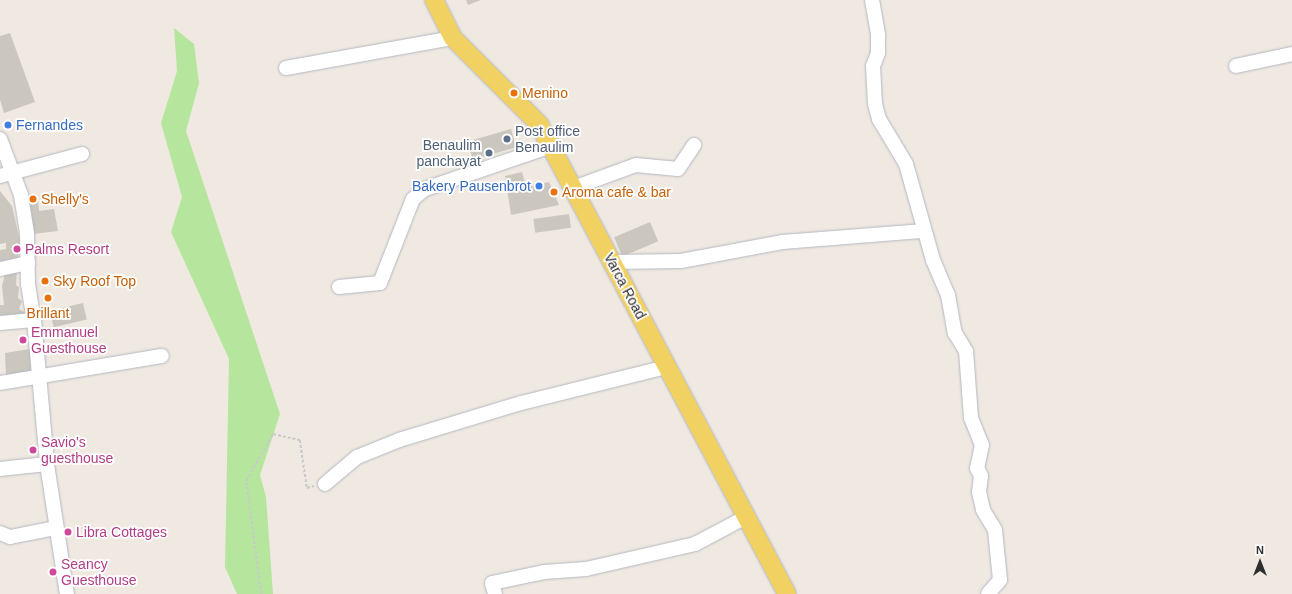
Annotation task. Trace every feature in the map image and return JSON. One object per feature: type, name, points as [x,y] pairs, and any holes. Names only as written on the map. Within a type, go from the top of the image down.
[{"type":"main road","name":"Varca Road","points":[[434,0],[453,38],[539,124],[787,594]]},
{"type":"street","points":[[872,0],[878,34],[878,53],[873,66],[874,104],[879,119],[906,164],[924,231],[948,295],[955,333],[966,351],[971,418],[982,445],[977,468],[981,476],[978,492],[983,510],[995,530],[1000,587],[988,594]]},
{"type":"street","points":[[286,68],[453,38]]},
{"type":"street","points":[[1236,66],[1292,54]]},
{"type":"street","points":[[0,139],[6,174],[21,195],[27,234],[28,263],[47,464],[67,594]]},
{"type":"street","points":[[573,188],[636,165],[678,169],[694,145]]},
{"type":"street","points":[[339,287],[380,283],[413,199],[424,189],[551,146]]},
{"type":"street","points":[[6,174],[82,154]]},
{"type":"street","points":[[612,262],[681,261],[783,242],[924,231]]},
{"type":"street","points":[[0,268],[28,263]]},
{"type":"street","points":[[0,323],[34,320]]},
{"type":"street","points":[[0,383],[39,375],[162,356]]},
{"type":"street","points":[[325,484],[357,457],[399,440],[521,403],[667,367]]},
{"type":"street","points":[[0,469],[47,464]]},
{"type":"street","points":[[495,594],[492,583],[544,572],[586,569],[695,544],[746,517]]},
{"type":"street","points":[[0,533],[10,537],[56,528]]},
{"type":"path","points":[[261,594],[246,481],[273,434],[300,440],[308,488],[325,484]]},
{"type":"green space","points":[[174,28],[194,44],[199,83],[186,131],[280,414],[260,475],[266,497],[273,594],[237,594],[225,567],[229,359],[171,232],[182,197],[161,123],[177,71]]},
{"type":"building","points":[[466,0],[481,0],[468,5]]},
{"type":"building","points":[[10,33],[35,102],[4,113],[0,100],[0,36]]},
{"type":"building","points":[[511,129],[516,147],[473,160],[468,141]]},
{"type":"building","points":[[522,172],[526,187],[549,182],[559,205],[511,215],[505,176]]},
{"type":"building","points":[[0,191],[12,206],[20,241],[18,260],[0,265],[0,250],[6,249],[6,243],[0,244]]},
{"type":"building","points":[[38,198],[39,211],[54,209],[58,231],[33,234],[28,199]]},
{"type":"building","points":[[569,214],[571,228],[535,233],[533,219]]},
{"type":"building","points":[[650,222],[658,241],[622,257],[614,237]]},
{"type":"building","points":[[6,270],[17,271],[16,285],[19,287],[18,298],[22,301],[19,309],[24,312],[22,319],[0,320],[0,305],[4,305],[2,286]]},
{"type":"building","points":[[83,303],[87,320],[54,327],[50,311]]},
{"type":"building","points":[[30,349],[32,372],[6,377],[5,353]]},
{"type":"place","name":"Menino","points":[[514,93]]},
{"type":"place","name":"Fernandes","points":[[8,125]]},
{"type":"place","name":"Post office Benaulim","points":[[507,139]]},
{"type":"place","name":"Benaulim panchayat","points":[[489,153]]},
{"type":"place","name":"Bakery Pausenbrot","points":[[539,186]]},
{"type":"place","name":"Aroma cafe & bar","points":[[554,192]]},
{"type":"place","name":"Shelly's","points":[[33,199]]},
{"type":"place","name":"Palms Resort","points":[[17,249]]},
{"type":"place","name":"Sky Roof Top","points":[[45,281]]},
{"type":"place","name":"Brillant","points":[[48,298]]},
{"type":"place","name":"Emmanuel Guesthouse","points":[[23,340]]},
{"type":"place","name":"Savio's guesthouse","points":[[33,450]]},
{"type":"place","name":"Libra Cottages","points":[[68,532]]},
{"type":"place","name":"Seancy Guesthouse","points":[[53,572]]}]
